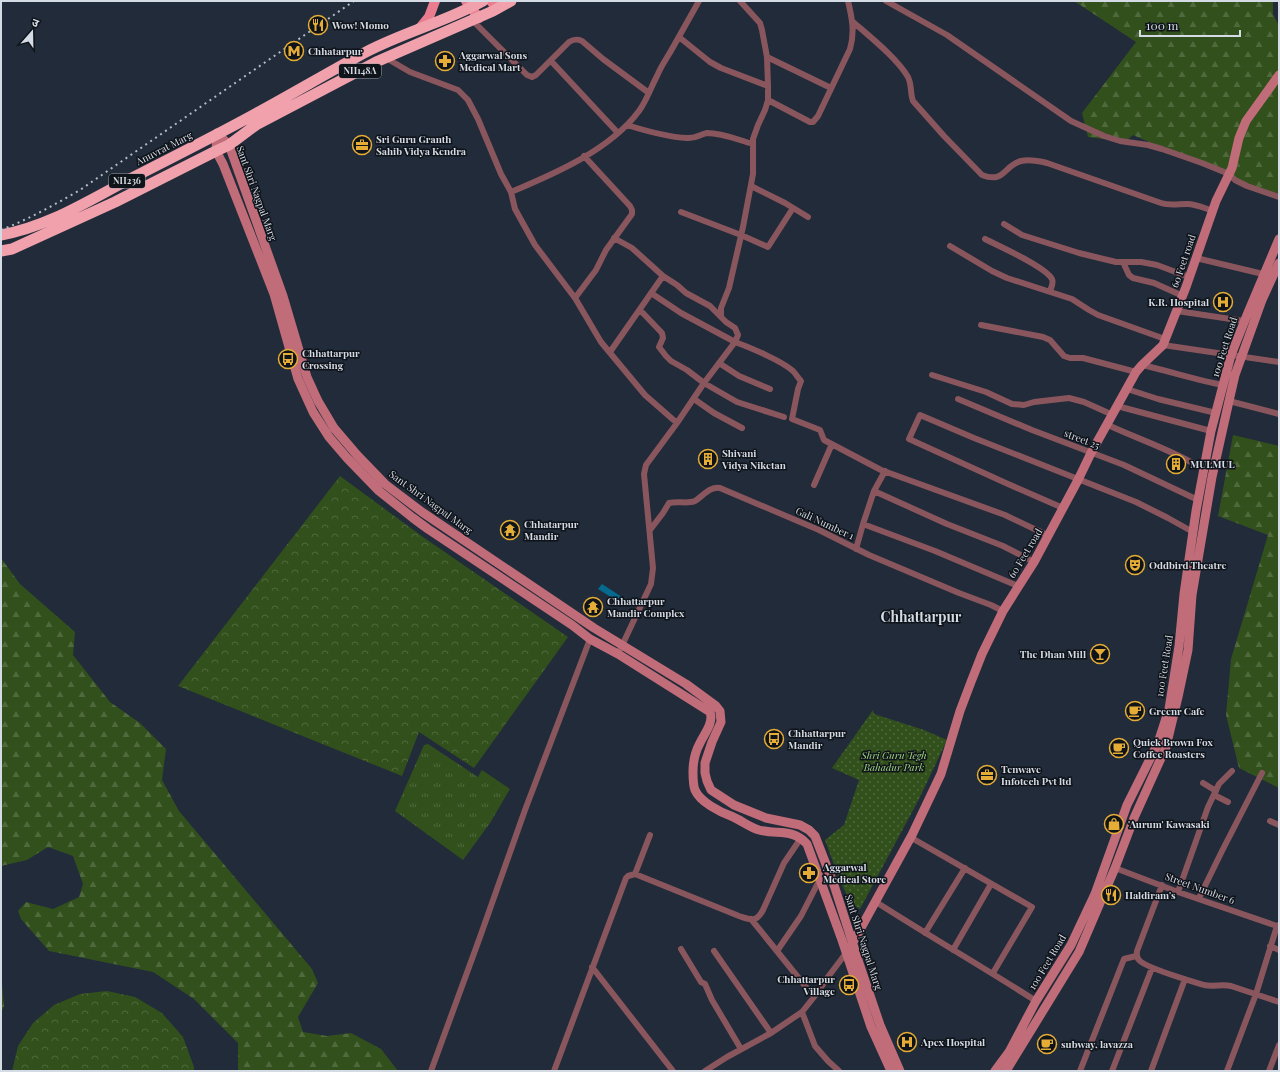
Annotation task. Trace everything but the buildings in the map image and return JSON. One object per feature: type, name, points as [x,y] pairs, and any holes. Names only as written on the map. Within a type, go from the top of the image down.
[{"type":"highway","name":"NH148A","points":[[217,133],[253,115],[368,51],[432,24],[469,4],[482,1]]},
{"type":"highway","name":"NH148A","points":[[1,251],[12,248],[115,202],[216,151],[229,146],[256,125],[386,58],[475,19],[494,5],[511,1]]},
{"type":"highway","name":"Anuvrat Marg","points":[[1,235],[14,233],[35,226],[61,214],[211,138],[217,133]]},
{"type":"main road","points":[[420,28],[429,18],[435,1]]},
{"type":"main road","points":[[469,4],[475,19]]},
{"type":"street","points":[[510,192],[554,172],[584,156],[601,146],[627,124],[639,111],[699,1]]},
{"type":"street","points":[[721,316],[720,313],[729,288],[751,186],[753,174],[753,144],[758,125],[768,100],[767,57],[764,35],[760,23],[740,1]]},
{"type":"street","points":[[768,100],[802,119],[813,122],[818,116],[850,49],[853,34],[848,1]]},
{"type":"street","points":[[886,1],[947,35],[1071,121],[1104,136],[1120,141],[1148,145],[1202,163],[1247,186],[1279,197]]},
{"type":"street","points":[[475,19],[527,75],[532,77],[536,75],[569,42],[573,39],[578,39],[649,93]]},
{"type":"street","points":[[852,21],[895,61],[907,77],[911,87],[913,101],[982,175],[995,178],[1021,161],[1035,160],[1167,205],[1196,205],[1213,211]]},
{"type":"street","points":[[679,37],[710,62],[736,75],[768,86]]},
{"type":"street","points":[[767,57],[831,88]]},
{"type":"street","points":[[386,58],[410,72],[458,90],[468,100],[510,192],[516,209],[535,245],[575,298],[597,336],[644,394],[677,423]]},
{"type":"street","points":[[551,61],[618,133]]},
{"type":"street","name":"60 Feet road","points":[[846,953],[876,902],[942,774],[960,711],[982,654],[1003,611],[1034,562],[1091,453],[1139,368],[1164,342],[1183,296],[1213,211],[1234,160],[1239,138],[1246,121],[1279,75]]},
{"type":"street","points":[[627,124],[682,138],[693,138],[706,133],[723,135],[753,144]]},
{"type":"street","name":"Sant Shri Nagpal Marg","points":[[217,133],[229,146],[283,296],[307,377],[318,401],[334,428],[385,484],[422,512],[600,631],[686,684],[716,706],[720,712],[721,722],[705,763],[705,773],[711,790],[734,804],[766,818],[800,825],[809,830],[815,836],[834,884],[880,1025],[900,1071]]},
{"type":"street","name":"Sant Shri Nagpal Marg","points":[[217,133],[216,151],[223,164],[274,294],[298,379],[313,412],[329,437],[379,491],[428,529],[572,625],[590,639],[618,654],[710,712],[712,717],[711,722],[698,745],[692,761],[695,791],[702,799],[720,812],[758,829],[770,832],[794,834],[802,838],[807,844],[871,1027],[891,1071]]},
{"type":"street","points":[[575,298],[596,270],[606,250],[630,219],[632,214],[632,210],[584,156]]},
{"type":"street","points":[[751,186],[808,217]]},
{"type":"street","points":[[680,212],[768,247],[793,208]]},
{"type":"street","points":[[1004,224],[1022,235],[1051,245],[1106,260],[1141,262],[1157,265],[1189,277]]},
{"type":"street","points":[[614,238],[637,252],[663,276],[686,294],[710,306],[736,330],[738,335],[735,342],[648,461],[645,469],[653,568],[650,584],[618,654]]},
{"type":"street","points":[[985,239],[1029,261],[1046,272],[1053,282],[1050,291]]},
{"type":"street","name":"100 Feet Road","points":[[1006,1071],[1079,952],[1115,868],[1134,818],[1166,747],[1188,650],[1185,629],[1184,594],[1203,469],[1211,431],[1231,355],[1263,274],[1279,239]]},
{"type":"street","points":[[950,246],[1002,276],[1072,299],[1089,310],[1108,319],[1164,342],[1242,357],[1279,362]]},
{"type":"street","points":[[1196,258],[1263,274]]},
{"type":"street","points":[[1122,262],[1133,278],[1154,283],[1183,296]]},
{"type":"street","name":"100 Feet Road","points":[[995,1071],[1009,1052],[1036,1000],[1071,945],[1091,901],[1127,806],[1158,743],[1169,709],[1179,646],[1185,629],[1192,596],[1212,477],[1235,375],[1262,300],[1279,263]]},
{"type":"street","points":[[610,352],[663,276]]},
{"type":"street","points":[[651,293],[681,313],[792,370],[801,381],[792,419],[820,430],[824,440],[881,470],[1005,516],[1048,536]]},
{"type":"street","points":[[640,310],[662,333],[663,338],[659,347],[671,361],[688,370],[704,383],[737,402],[784,417]]},
{"type":"street","points":[[1177,311],[1244,321]]},
{"type":"street","points":[[981,325],[1044,337],[1053,342],[1064,356],[1070,358],[1084,358],[1181,374],[1223,386]]},
{"type":"street","points":[[719,363],[739,376],[770,389]]},
{"type":"street","points":[[932,376],[991,394],[1012,404],[1024,405],[1034,402],[1069,398],[1084,402],[1113,415]]},
{"type":"street","points":[[1127,389],[1158,399],[1216,413]]},
{"type":"street","points":[[694,399],[714,413],[742,428]]},
{"type":"street","name":"street 25","points":[[958,399],[1032,430],[1124,465],[1198,500]]},
{"type":"street","points":[[1229,401],[1279,414]]},
{"type":"street","points":[[1117,406],[1211,431]]},
{"type":"street","points":[[1063,508],[909,439],[920,415],[1078,480],[1136,502],[1193,532]]},
{"type":"street","points":[[1108,425],[1170,451],[1203,469]]},
{"type":"street","points":[[814,485],[832,444]]},
{"type":"street","points":[[856,549],[874,491],[885,471]]},
{"type":"street","name":"Gali Number 1","points":[[650,530],[669,503],[677,501],[687,503],[694,501],[705,492],[716,487],[743,497],[818,530],[856,549],[1003,611]]},
{"type":"street","points":[[874,491],[947,524],[1003,546],[1034,562]]},
{"type":"street","points":[[863,524],[935,551],[1018,586]]},
{"type":"street","points":[[457,548],[464,540]]},
{"type":"street","points":[[431,1071],[525,810],[590,639]]},
{"type":"street","points":[[1178,892],[1219,784],[1232,771]]},
{"type":"street","points":[[1199,898],[1262,773]]},
{"type":"street","points":[[1203,783],[1228,802]]},
{"type":"street","points":[[1270,821],[1279,825]]},
{"type":"street","points":[[635,874],[650,835]]},
{"type":"street","points":[[910,837],[1032,907],[993,973]]},
{"type":"street","points":[[554,1071],[592,967],[628,876],[635,874],[738,916],[751,919],[757,918],[760,916],[784,863],[802,838]]},
{"type":"street","points":[[924,933],[964,868]]},
{"type":"street","name":"Street Number 6","points":[[1115,868],[1178,892],[1278,926]]},
{"type":"street","points":[[777,951],[801,916],[820,879]]},
{"type":"street","points":[[953,950],[991,884]]},
{"type":"street","points":[[1136,956],[1162,885]]},
{"type":"street","points":[[876,902],[924,933],[1036,1000]]},
{"type":"street","points":[[751,919],[814,998]]},
{"type":"street","points":[[1227,1071],[1256,994],[1270,946],[1278,926]]},
{"type":"street","points":[[1270,946],[1279,950]]},
{"type":"street","points":[[681,949],[701,982],[705,984],[712,1000],[741,1049]]},
{"type":"street","points":[[714,951],[771,1033]]},
{"type":"street","points":[[705,1071],[771,1033],[802,1012],[814,998],[846,953]]},
{"type":"street","points":[[1136,956],[1140,961],[1152,968],[1185,979],[1212,987],[1225,985],[1231,986],[1279,1002]]},
{"type":"street","points":[[1080,1071],[1124,958],[1136,956]]},
{"type":"street","points":[[592,967],[674,1071]]},
{"type":"street","points":[[1112,1071],[1152,968]]},
{"type":"street","points":[[1151,1071],[1185,979]]},
{"type":"street","points":[[802,1012],[815,1046],[839,1071]]},
{"type":"street","points":[[1269,1071],[1279,1045]]},
{"type":"green space","points":[[1074,1],[1273,1],[1273,14],[1279,26],[1279,199],[1133,135],[1125,142],[1088,137],[1082,113],[1136,42]]},
{"type":"green space","points":[[1233,435],[1279,446],[1279,788],[1239,768],[1226,715],[1231,659],[1268,535],[1218,516]]},
{"type":"green space","points":[[340,476],[423,537],[568,637],[474,768],[419,732],[402,776],[178,686]]},
{"type":"green space","points":[[1,558],[20,584],[75,632],[73,655],[110,702],[140,723],[166,749],[162,780],[179,811],[312,969],[318,983],[298,1017],[303,1032],[327,1036],[351,1033],[381,1049],[398,1071],[238,1071],[238,1043],[194,999],[153,972],[49,951],[21,919],[18,911],[26,902],[53,909],[79,897],[83,884],[73,856],[48,847],[27,860],[1,866]]},
{"type":"green space","name":"Shri Guru Tegh Bahadur Park","points":[[873,710],[874,714],[924,730],[947,740],[919,799],[860,909],[851,903],[840,881],[825,840],[844,825],[859,780],[832,768]]},
{"type":"green space","points":[[428,744],[478,777],[482,770],[510,789],[490,823],[463,860],[395,811],[424,745]]},
{"type":"green space","points":[[1,973],[4,1006],[1,1013]]},
{"type":"green space","points":[[107,991],[135,997],[162,1013],[183,1037],[194,1067],[194,1071],[12,1071],[18,1046],[33,1023],[54,1005],[80,994]]},
{"type":"water","points":[[602,584],[625,599],[622,604],[598,589]]},
{"type":"railway","points":[[1,230],[80,190],[354,1]]},
{"type":"place","name":"Wow! Momo","points":[[318,25]]},
{"type":"place","name":"Chhatarpur","points":[[294,51]]},
{"type":"place","name":"Aggarwal Sons Medical Mart","points":[[445,61]]},
{"type":"place","name":"Sri Guru Granth Sahib Vidya Kendra","points":[[362,145]]},
{"type":"place","name":"K.R. Hospital","points":[[1223,302]]},
{"type":"place","name":"Chhattarpur Crossing","points":[[288,359]]},
{"type":"place","name":"Shivani Vidya Niketan","points":[[708,459]]},
{"type":"place","name":"MULMUL","points":[[1176,464]]},
{"type":"place","name":"Chhatarpur Mandir","points":[[510,530]]},
{"type":"place","name":"Oddbird Theatre","points":[[1135,565]]},
{"type":"place","name":"Chhattarpur Mandir Complex","points":[[593,607]]},
{"type":"place","name":"The Dhan Mill","points":[[1100,654]]},
{"type":"place","name":"Greenr Cafe","points":[[1135,711]]},
{"type":"place","name":"Chhattarpur Mandir","points":[[774,739]]},
{"type":"place","name":"Quick Brown Fox Coffee Roasters","points":[[1119,748]]},
{"type":"place","name":"Tenwave Infotech Pvt ltd","points":[[987,775]]},
{"type":"place","name":"'Aurum' Kawasaki","points":[[1114,824]]},
{"type":"place","name":"Aggarwal Medical Store","points":[[809,873]]},
{"type":"place","name":"Haldiram's","points":[[1111,895]]},
{"type":"place","name":"Chhattarpur Village","points":[[849,985]]},
{"type":"place","name":"Apex Hospital","points":[[907,1042]]},
{"type":"place","name":"subway, lavazza","points":[[1047,1044]]},
{"type":"district","name":"Chhattarpur","points":[[921,617]]}]
